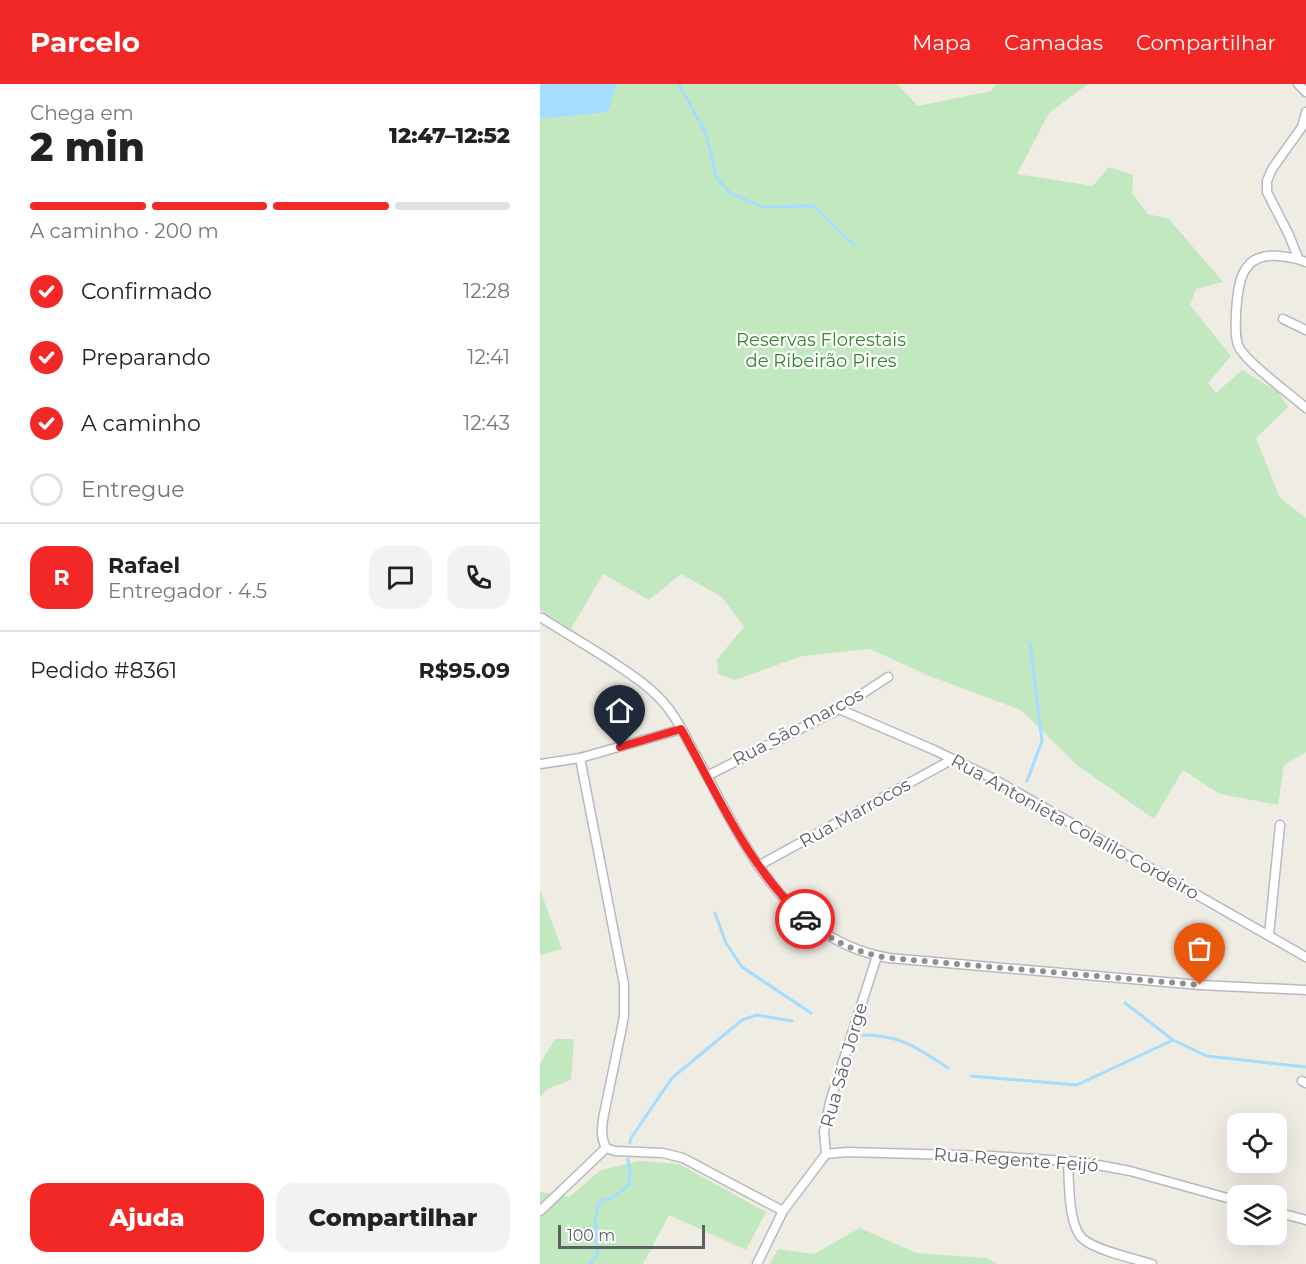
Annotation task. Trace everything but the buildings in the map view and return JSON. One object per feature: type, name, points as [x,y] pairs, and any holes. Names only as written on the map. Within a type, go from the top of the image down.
[{"type":"street","points":[[1298,84],[1306,92]]},
{"type":"street","points":[[1302,260],[1267,192],[1267,181],[1272,169],[1302,127],[1306,112]]},
{"type":"street","points":[[1302,260],[1272,255],[1256,259],[1246,266],[1237,291],[1236,323],[1237,341],[1246,357],[1306,408]]},
{"type":"street","points":[[1283,319],[1306,330]]},
{"type":"street","points":[[542,618],[647,686],[668,707],[758,866],[793,909],[818,930],[855,950],[877,956],[1200,985],[1306,990]]},
{"type":"street","name":"Rua São marcos","points":[[707,776],[839,709],[888,677]]},
{"type":"street","name":"Rua Antonieta Colalilo Cordeiro","points":[[839,709],[992,778],[1306,957]]},
{"type":"street","points":[[540,764],[580,758],[681,729]]},
{"type":"street","points":[[580,758],[624,984],[624,1016],[602,1127],[606,1148]]},
{"type":"street","name":"Rua Marrocos","points":[[758,866],[953,759]]},
{"type":"street","points":[[1269,935],[1280,825]]},
{"type":"street","name":"Rua São Jorge","points":[[757,1264],[783,1211],[826,1154],[824,1132],[830,1102],[877,956]]},
{"type":"street","points":[[540,1211],[606,1148]]},
{"type":"street","points":[[606,1148],[615,1151],[663,1153],[683,1158],[783,1211]]},
{"type":"street","name":"Rua Regente Feijó","points":[[826,1154],[847,1152],[991,1156],[1068,1161],[1107,1166],[1227,1198]]},
{"type":"street","points":[[1068,1161],[1072,1218],[1081,1238],[1095,1246],[1152,1264]]},
{"type":"street","points":[[1287,1215],[1306,1220]]},
{"type":"green space","name":"Reservas Florestais de Ribeirão Pires","points":[[617,84],[897,84],[918,106],[991,91],[997,84],[1088,84],[1049,113],[1017,174],[1093,186],[1109,167],[1133,175],[1132,193],[1148,214],[1169,219],[1223,282],[1196,289],[1190,305],[1231,356],[1208,383],[1216,393],[1242,370],[1278,392],[1288,407],[1256,438],[1280,498],[1306,518],[1306,752],[1284,765],[1278,805],[1220,794],[1183,770],[1154,819],[1077,765],[1021,710],[927,675],[870,649],[802,656],[735,680],[718,674],[717,659],[744,627],[722,597],[681,574],[649,600],[603,574],[571,629],[540,610],[540,119],[608,112]]},
{"type":"green space","points":[[540,890],[562,949],[540,955]]},
{"type":"green space","points":[[555,1039],[574,1039],[571,1080],[547,1089],[540,1097],[540,1064]]},
{"type":"green space","points":[[640,1161],[679,1164],[766,1212],[746,1250],[669,1215],[643,1264],[540,1264],[540,1192],[569,1197],[601,1170]]},
{"type":"green space","points":[[860,1228],[916,1253],[987,1258],[997,1264],[770,1264],[778,1249],[814,1254]]},
{"type":"water","points":[[540,84],[617,84],[608,112],[540,119]]},
{"type":"waterway","points":[[679,84],[706,134],[716,176],[730,193],[762,207],[813,206],[854,245]]},
{"type":"waterway","points":[[1027,781],[1042,741],[1030,643]]},
{"type":"waterway","points":[[715,913],[726,943],[742,967],[811,1013]]},
{"type":"waterway","points":[[1125,1003],[1173,1040]]},
{"type":"waterway","points":[[630,1143],[631,1138],[672,1078],[742,1020],[757,1015],[792,1021]]},
{"type":"waterway","points":[[863,1035],[898,1040],[918,1049],[948,1068]]},
{"type":"waterway","points":[[971,1076],[1077,1085],[1173,1040],[1207,1056],[1306,1067]]},
{"type":"waterway","points":[[590,1264],[598,1253],[595,1221],[598,1206],[602,1200],[611,1199],[629,1185],[628,1159]]},
{"type":"way so far","points":[[805,919],[837,942],[877,956],[1200,985]]},
{"type":"route","points":[[620,747],[681,729],[730,820],[758,866],[793,909],[805,919]]}]
